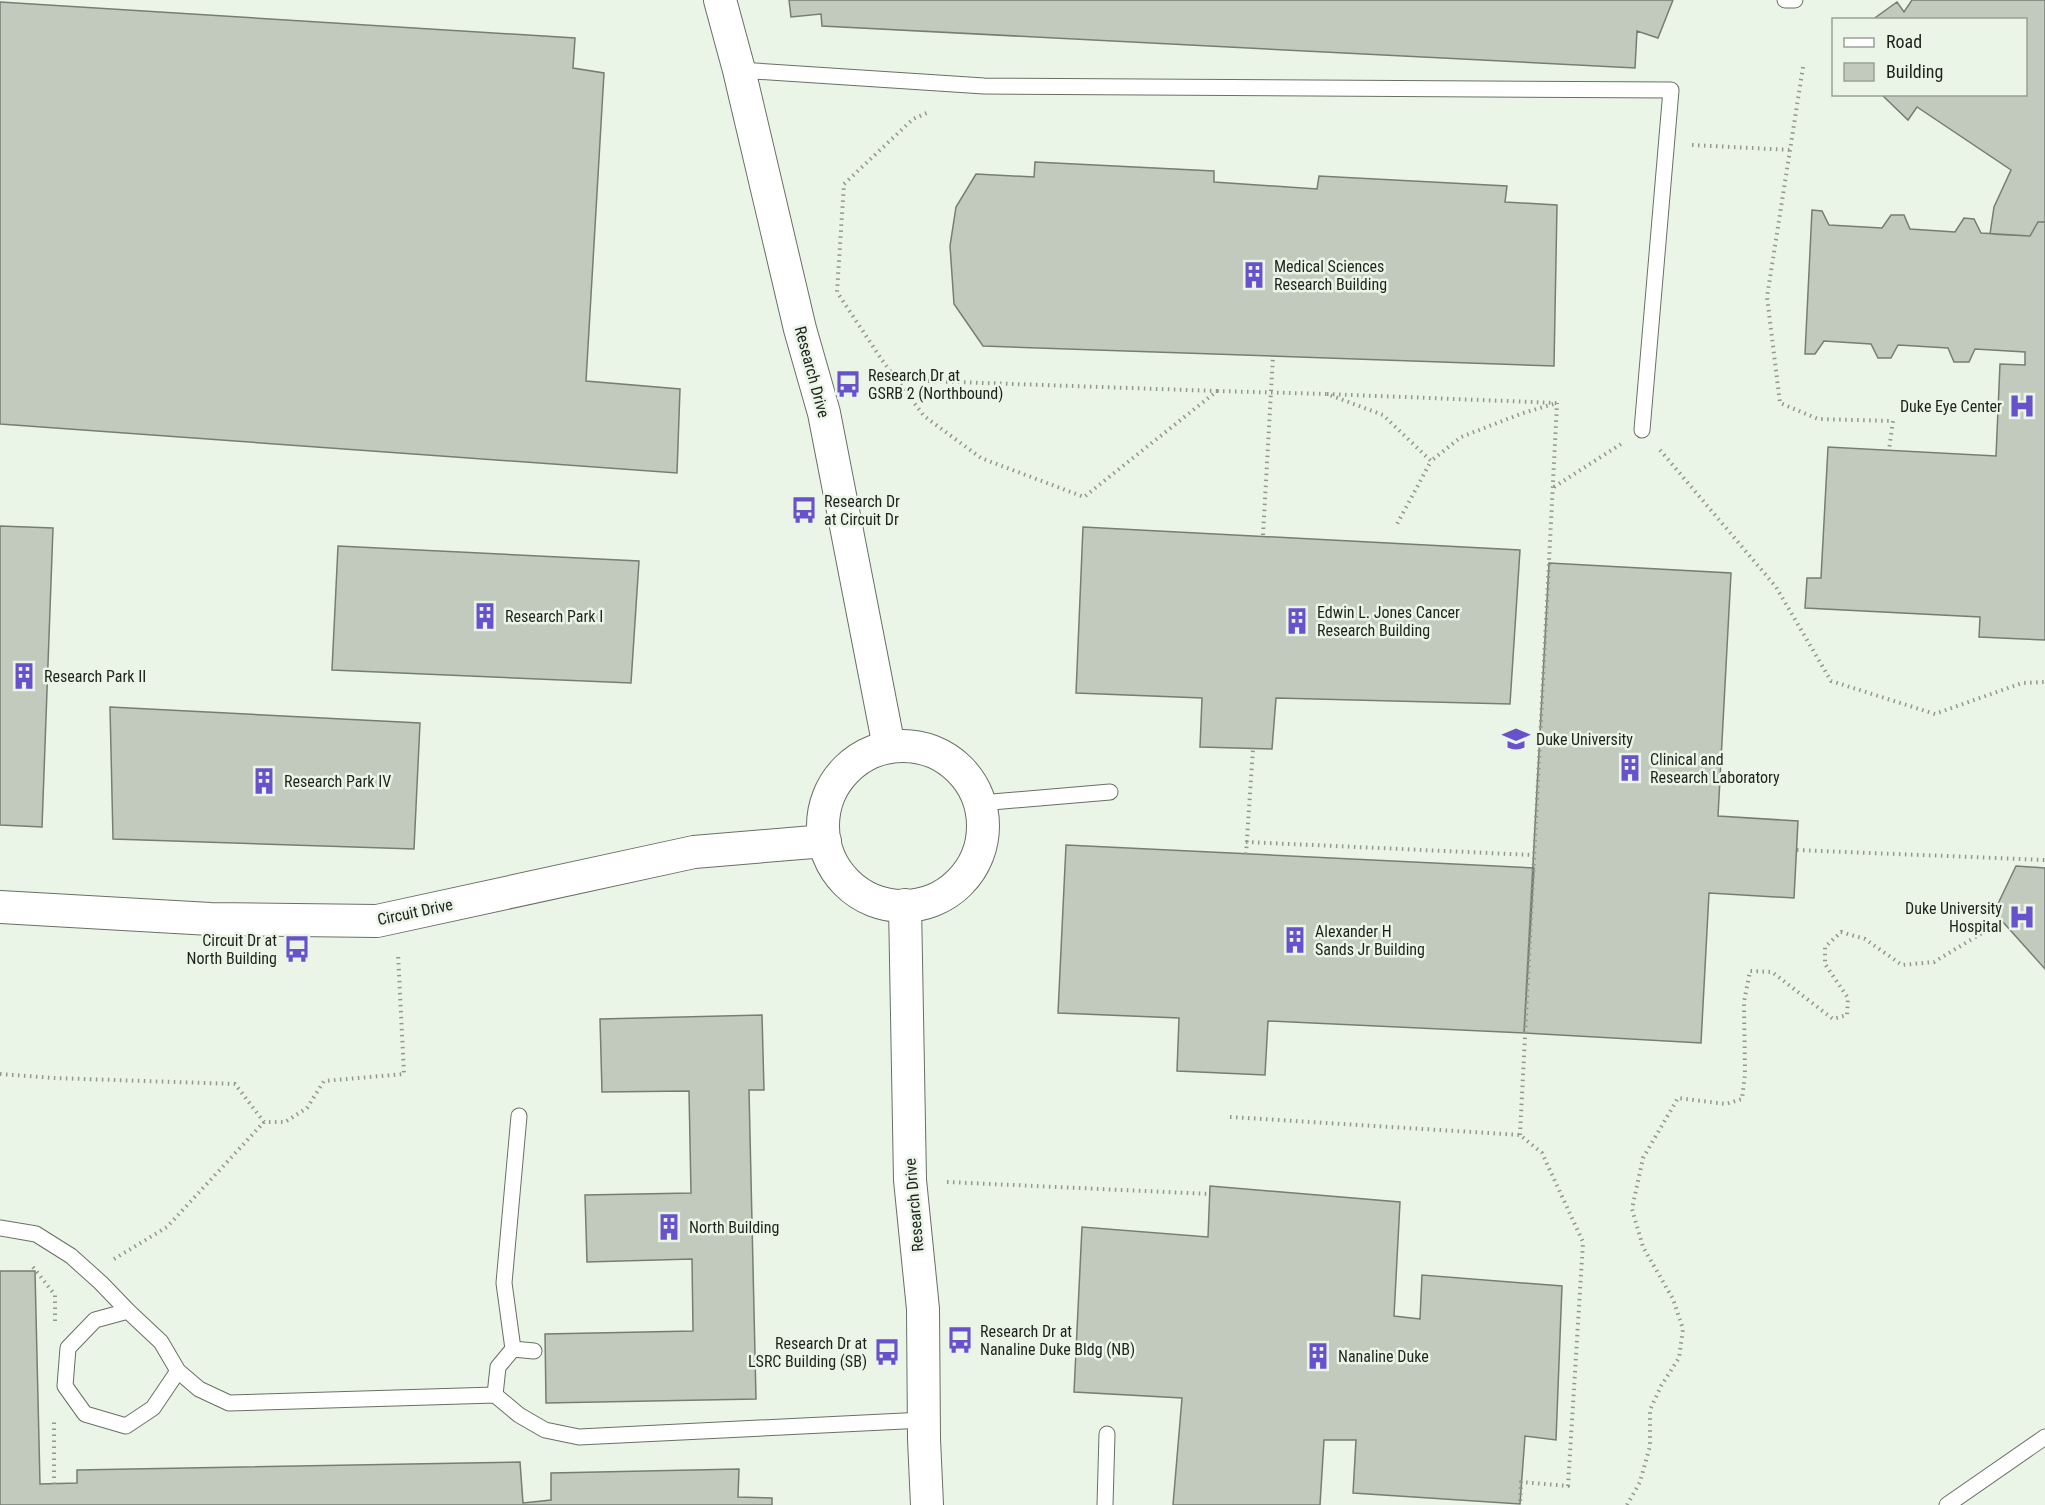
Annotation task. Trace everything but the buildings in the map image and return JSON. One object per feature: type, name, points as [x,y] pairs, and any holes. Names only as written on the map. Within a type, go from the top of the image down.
[{"type":"street","name":"Research Drive","points":[[720,0],[739,70],[797,318],[824,413],[889,747]]},
{"type":"street","points":[[913,746],[934,752],[956,766],[967,778],[980,803],[983,832],[977,858],[963,879],[947,893],[932,901],[904,905],[874,901],[855,891],[831,862],[825,841],[823,815],[831,789],[848,767],[872,752],[889,747],[913,746]]},
{"type":"street","name":"Circuit Drive","points":[[0,907],[210,919],[377,921],[694,852],[825,841]]},
{"type":"street","name":"Research Drive","points":[[904,905],[910,1180],[923,1309],[927,1505]]},
{"type":"lane","points":[[1785,0],[1795,0]]},
{"type":"lane","points":[[739,70],[984,86],[1671,90],[1642,430]]},
{"type":"lane","points":[[980,803],[1110,792]]},
{"type":"lane","points":[[495,1395],[498,1367],[513,1348],[504,1283],[519,1116]]},
{"type":"lane","points":[[0,1228],[36,1234],[71,1256],[161,1342],[178,1371],[199,1389],[229,1403],[495,1395],[519,1415],[545,1430],[579,1437],[924,1420]]},
{"type":"lane","points":[[128,1311],[95,1320],[68,1348],[65,1386],[85,1414],[126,1426],[153,1408],[178,1371]]},
{"type":"lane","points":[[513,1348],[534,1351]]},
{"type":"lane","points":[[1105,1505],[1107,1434]]},
{"type":"lane","points":[[1947,1505],[2045,1437]]},
{"type":"path","points":[[1803,68],[1767,297],[1780,403],[1818,419],[1893,421],[1889,450]]},
{"type":"path","points":[[933,110],[913,119],[844,184],[837,292],[924,416],[981,458],[1084,497],[1217,391]]},
{"type":"path","points":[[1666,144],[1791,150]]},
{"type":"path","points":[[1263,535],[1274,356]]},
{"type":"path","points":[[898,380],[1557,403]]},
{"type":"path","points":[[1327,394],[1383,416],[1431,461]]},
{"type":"path","points":[[1396,526],[1431,461],[1461,437],[1523,413],[1557,403]]},
{"type":"path","points":[[1520,1135],[1557,403]]},
{"type":"path","points":[[1553,487],[1642,430],[1776,587],[1831,681],[1935,714],[2022,683],[2045,682]]},
{"type":"path","points":[[1246,854],[1253,749]]},
{"type":"path","points":[[1246,842],[1533,855]]},
{"type":"path","points":[[1797,850],[2045,860]]},
{"type":"path","points":[[90,1274],[167,1227],[264,1122],[285,1122],[299,1113],[306,1108],[324,1081],[404,1074],[398,952],[377,921]]},
{"type":"path","points":[[1627,1505],[1640,1482],[1650,1446],[1650,1410],[1661,1386],[1679,1358],[1683,1329],[1673,1299],[1643,1247],[1632,1209],[1643,1158],[1678,1098],[1726,1104],[1742,1099],[1745,1074],[1744,1002],[1750,970],[1772,972],[1833,1019],[1847,1015],[1848,998],[1825,964],[1825,947],[1841,932],[1865,939],[1902,965],[1934,962],[2002,921]]},
{"type":"path","points":[[0,1074],[235,1084],[264,1122]]},
{"type":"path","points":[[1230,1117],[1520,1135],[1542,1153],[1583,1242],[1568,1486],[1521,1482],[1520,1505]]},
{"type":"path","points":[[910,1180],[1210,1194]]},
{"type":"place","name":"Medical Sciences Research Building","points":[[1254,275]]},
{"type":"place","name":"Research Dr at GSRB 2 (Northbound)","points":[[848,384]]},
{"type":"place","name":"Duke Eye Center","points":[[2022,406]]},
{"type":"place","name":"Research Dr at Circuit Dr","points":[[804,510]]},
{"type":"place","name":"Research Park I","points":[[485,616]]},
{"type":"place","name":"Edwin L. Jones Cancer Research Building","points":[[1297,621]]},
{"type":"place","name":"Research Park II","points":[[24,676]]},
{"type":"place","name":"Duke University","points":[[1516,739]]},
{"type":"place","name":"Clinical and Research Laboratory","points":[[1630,768]]},
{"type":"place","name":"Research Park IV","points":[[264,781]]},
{"type":"place","name":"Duke University Hospital","points":[[2022,917]]},
{"type":"place","name":"Alexander H Sands Jr Building","points":[[1295,940]]},
{"type":"place","name":"Circuit Dr at North Building","points":[[297,949]]},
{"type":"place","name":"North Building","points":[[669,1227]]},
{"type":"place","name":"Research Dr at Nanaline Duke Bldg (NB)","points":[[960,1340]]},
{"type":"place","name":"Research Dr at LSRC Building (SB)","points":[[887,1352]]},
{"type":"place","name":"Nanaline Duke","points":[[1318,1356]]}]
